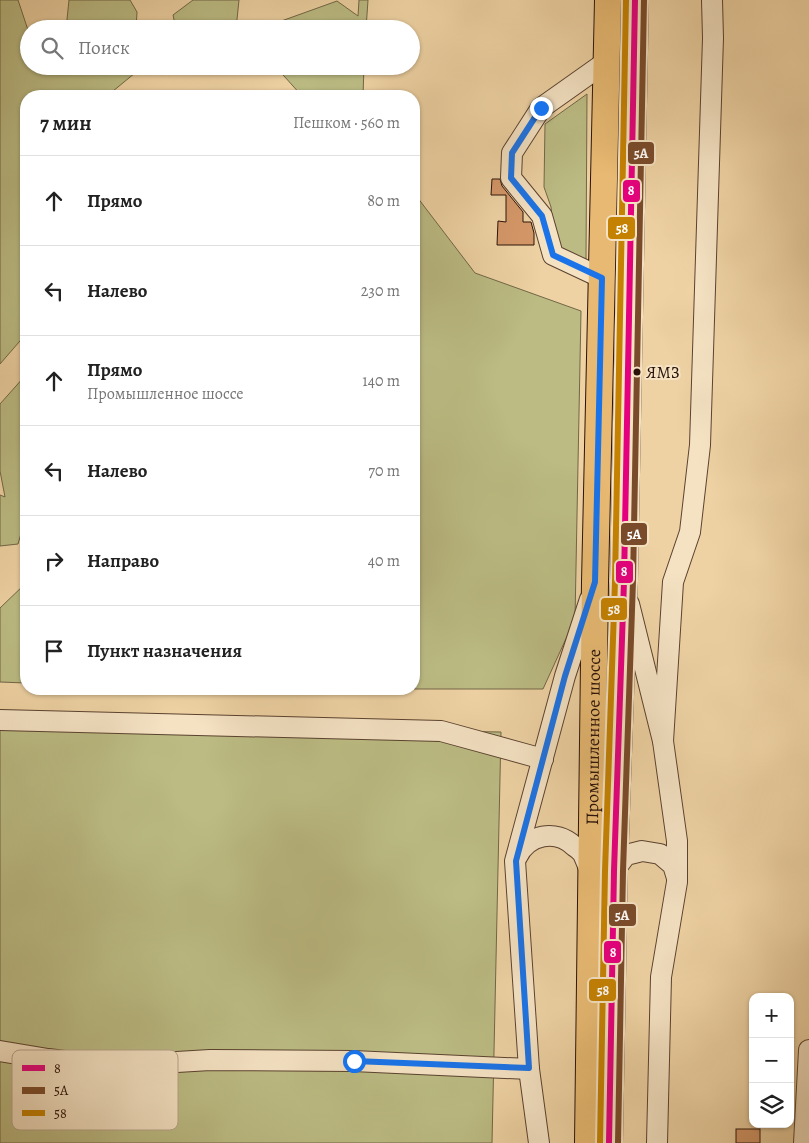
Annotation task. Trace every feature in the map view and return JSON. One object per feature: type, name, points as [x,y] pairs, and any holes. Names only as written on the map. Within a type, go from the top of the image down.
[{"type":"main road","name":"Промышленное шоссе","points":[[608,0],[595,582],[609,1143]]},
{"type":"main road","name":"Промышленное шоссе","points":[[588,1143],[602,872],[624,581],[635,0]]},
{"type":"street","points":[[663,740],[672,582],[690,532],[700,446],[713,48],[712,0]]},
{"type":"street","points":[[602,278],[553,255],[542,216],[511,178],[512,153],[541,108],[606,62]]},
{"type":"street","points":[[624,581],[663,740],[677,841],[678,882],[661,977],[660,1143]]},
{"type":"street","points":[[539,1143],[529,1068],[516,861],[565,676],[595,582]]},
{"type":"street","points":[[0,720],[441,731],[543,758]]},
{"type":"street","points":[[516,861],[522,848],[532,840],[542,836],[555,836],[568,840],[602,872],[626,855],[642,851],[660,854],[672,864],[678,882]]},
{"type":"street","points":[[804,1143],[809,1050]]},
{"type":"street","points":[[178,1062],[210,1060],[334,1061],[529,1068]]},
{"type":"green space","points":[[0,0],[18,0],[25,20],[20,20],[20,75],[133,75],[114,90],[20,90],[20,341],[0,364]]},
{"type":"green space","points":[[69,0],[130,0],[137,12],[137,20],[67,20]]},
{"type":"green space","points":[[193,0],[239,0],[237,20],[174,20],[173,15]]},
{"type":"green space","points":[[359,0],[368,0],[367,20],[284,20],[337,1],[358,16]]},
{"type":"green space","points":[[283,75],[364,75],[363,90],[297,90]]},
{"type":"green space","points":[[587,94],[586,261],[559,249],[553,227],[551,207],[544,187],[545,124]]},
{"type":"green space","points":[[420,201],[475,273],[581,311],[575,619],[543,689],[420,689]]},
{"type":"green space","points":[[20,382],[20,537],[18,544],[0,546],[0,495],[5,497],[0,471],[0,404]]},
{"type":"green space","points":[[20,589],[20,683],[0,682],[0,608]]},
{"type":"green space","points":[[0,724],[501,732],[492,1143],[0,1143]]},
{"type":"building","points":[[492,179],[500,179],[502,186],[523,212],[523,222],[531,222],[534,233],[534,245],[497,245],[498,221],[506,222],[506,195],[491,195]]},
{"type":"building","points":[[736,1129],[760,1129],[760,1143],[736,1143]]},
{"type":"transit line","name":"58","points":[[600,1143],[605,871],[615,581],[626,0]]},
{"type":"transit line","name":"8","points":[[609,1143],[614,871],[624,581],[635,0]]},
{"type":"transit line","name":"5А","points":[[618,1143],[623,871],[633,581],[644,0]]},
{"type":"place","name":"ЯМЗ","points":[[637,372]]},
{"type":"route","points":[[354,1061],[529,1068],[516,861],[565,676],[595,582],[602,278],[553,255],[542,216],[511,178],[512,153],[541,108]]}]
